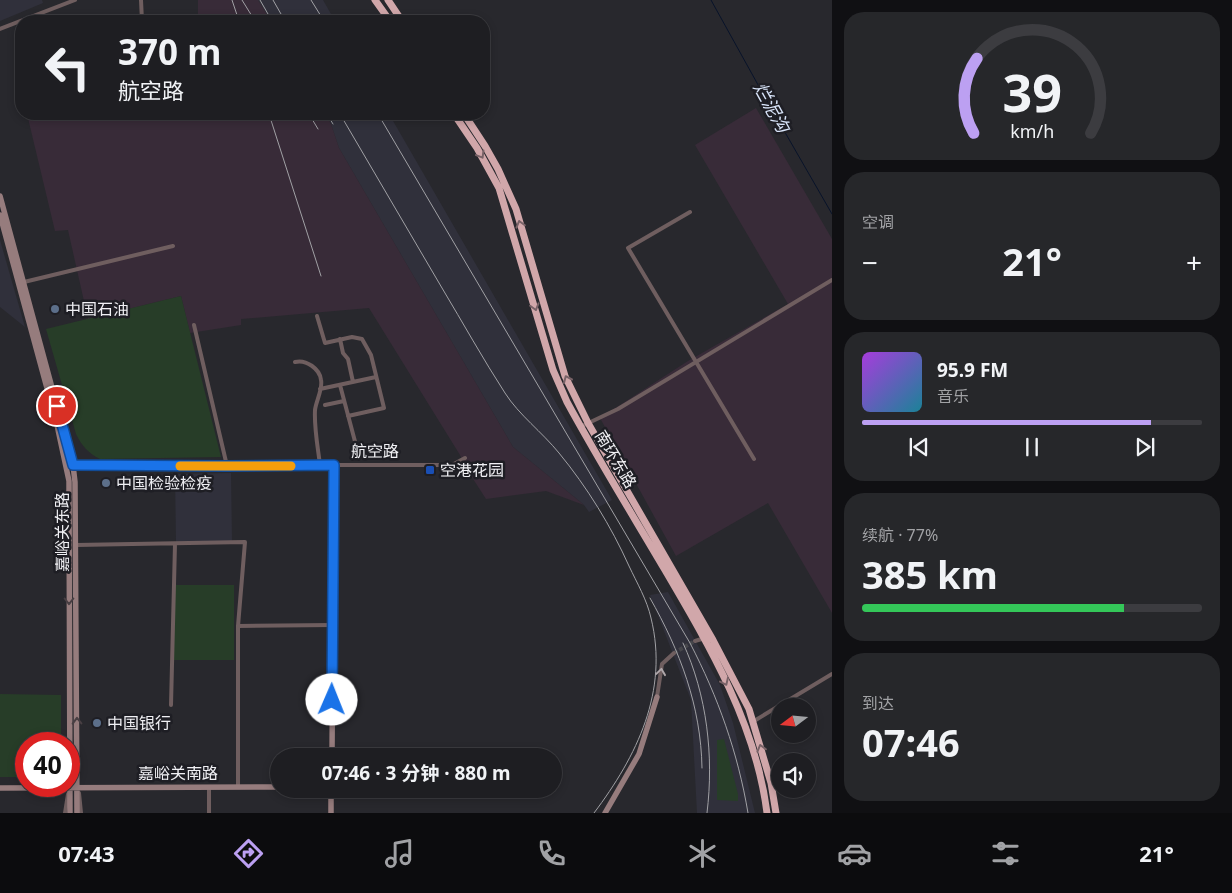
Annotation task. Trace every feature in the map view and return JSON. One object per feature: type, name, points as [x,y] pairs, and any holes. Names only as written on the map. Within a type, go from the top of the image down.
[{"type":"highway","points":[[375,0],[386,15]]},
{"type":"highway","points":[[388,0],[398,14]]},
{"type":"highway","name":"南环东路","points":[[458,120],[477,148],[499,188],[553,370],[567,402],[705,638],[746,726],[758,764],[767,813]]},
{"type":"highway","name":"南环东路","points":[[468,120],[486,146],[506,184],[516,209],[565,376],[588,423],[713,640],[754,721],[771,783],[776,813]]},
{"type":"main road","name":"嘉峪关东路","points":[[0,196],[73,465],[75,482],[78,732]]},
{"type":"main road","name":"嘉峪关东路","points":[[0,215],[32,332],[69,481],[69,732]]},
{"type":"main road","name":"航空路","points":[[66,465],[334,465]]},
{"type":"main road","points":[[332,748],[334,465]]},
{"type":"main road","points":[[605,813],[639,754],[650,726],[657,697]]},
{"type":"main road","name":"嘉峪关南路","points":[[80,787],[270,788]]},
{"type":"main road","name":"嘉峪关南路","points":[[0,788],[15,788]]},
{"type":"main road","name":"嘉峪关东路","points":[[69,797],[70,813]]},
{"type":"main road","name":"嘉峪关东路","points":[[77,813],[78,797]]},
{"type":"main road","points":[[331,798],[331,813]]},
{"type":"street","points":[[35,15],[75,0]]},
{"type":"street","points":[[141,0],[142,15]]},
{"type":"street","points":[[0,28],[15,22]]},
{"type":"street","points":[[690,212],[628,248],[754,459]]},
{"type":"street","points":[[24,282],[173,246]]},
{"type":"street","points":[[580,427],[618,409],[832,280]]},
{"type":"street","points":[[317,316],[325,343],[352,337],[362,339],[371,355],[384,408],[348,416]]},
{"type":"street","points":[[194,325],[227,466]]},
{"type":"street","points":[[340,339],[354,382]]},
{"type":"street","points":[[295,362],[303,361],[316,370],[321,380],[315,412],[320,465]]},
{"type":"street","points":[[320,389],[376,377]]},
{"type":"street","points":[[340,385],[357,449]]},
{"type":"street","points":[[325,405],[344,401]]},
{"type":"street","name":"航空路","points":[[334,465],[452,465],[465,458]]},
{"type":"street","points":[[76,546],[245,542],[238,626],[238,787]]},
{"type":"street","points":[[171,705],[174,544]]},
{"type":"street","points":[[238,626],[333,625]]},
{"type":"street","points":[[695,641],[705,638]]},
{"type":"street","points":[[657,697],[662,664],[674,653]]},
{"type":"street","points":[[754,721],[832,674]]},
{"type":"street","points":[[209,787],[209,813]]},
{"type":"street","points":[[65,813],[67,797]]},
{"type":"street","points":[[79,797],[81,813]]},
{"type":"shaded area","points":[[0,0],[42,0],[43,3],[0,21]]},
{"type":"shaded area","points":[[198,0],[258,0],[267,15],[198,15]]},
{"type":"shaded area","points":[[258,0],[323,0],[332,15],[267,15]]},
{"type":"shaded area","points":[[756,108],[832,239],[832,613],[768,503],[676,556],[600,418],[688,361],[788,304],[695,145]]},
{"type":"shaded area","points":[[28,120],[329,120],[339,148],[513,447],[584,505],[546,491],[486,499],[369,308],[241,319],[241,325],[190,333],[181,296],[88,319],[68,230],[55,231]]},
{"type":"shaded area","points":[[329,120],[392,120],[612,500],[589,512],[584,505],[513,447],[339,148]]},
{"type":"shaded area","points":[[0,240],[25,327],[0,307]]},
{"type":"shaded area","points":[[231,473],[232,541],[176,542],[175,474]]},
{"type":"shaded area","points":[[668,592],[720,685],[733,723],[755,813],[697,813],[691,700],[650,595]]},
{"type":"green space","points":[[181,296],[221,457],[100,459],[86,449],[76,434],[46,329]]},
{"type":"green space","points":[[174,585],[234,585],[234,660],[173,660]]},
{"type":"green space","points":[[0,694],[61,695],[61,732],[15,732],[15,777],[0,777]]},
{"type":"green space","points":[[724,739],[738,794],[738,801],[717,800],[717,740]]},
{"type":"waterway","name":"烂泥沟","points":[[711,0],[832,214]]},
{"type":"tunnel","points":[[674,653],[695,641]]},
{"type":"railway","points":[[232,0],[237,15]]},
{"type":"railway","points":[[242,0],[251,15]]},
{"type":"railway","points":[[260,0],[269,15]]},
{"type":"railway","points":[[273,0],[282,15]]},
{"type":"railway","points":[[311,0],[320,15]]},
{"type":"railway","points":[[271,120],[321,276]]},
{"type":"railway","points":[[313,120],[318,129]]},
{"type":"railway","points":[[331,120],[333,124]]},
{"type":"railway","points":[[344,120],[505,393],[517,409],[559,453],[598,507],[622,551],[647,605],[655,645],[656,671],[652,697],[636,746],[624,769],[594,813]]},
{"type":"railway","points":[[382,120],[690,643],[726,726],[739,769],[748,813]]},
{"type":"railway","points":[[650,598],[671,638],[687,680],[698,723],[702,768]]},
{"type":"railway","points":[[683,643],[698,683],[707,726],[710,770],[707,813]]},
{"type":"slow traffic","points":[[180,466],[291,466]]},
{"type":"place","name":"中国石油","points":[[55,309]]},
{"type":"place","name":"空港花园","points":[[430,470]]},
{"type":"place","name":"中国检验检疫","points":[[106,483]]},
{"type":"place","name":"中国银行","points":[[97,723]]},
{"type":"route","points":[[57,406],[73,465],[334,465],[332,700]]}]
